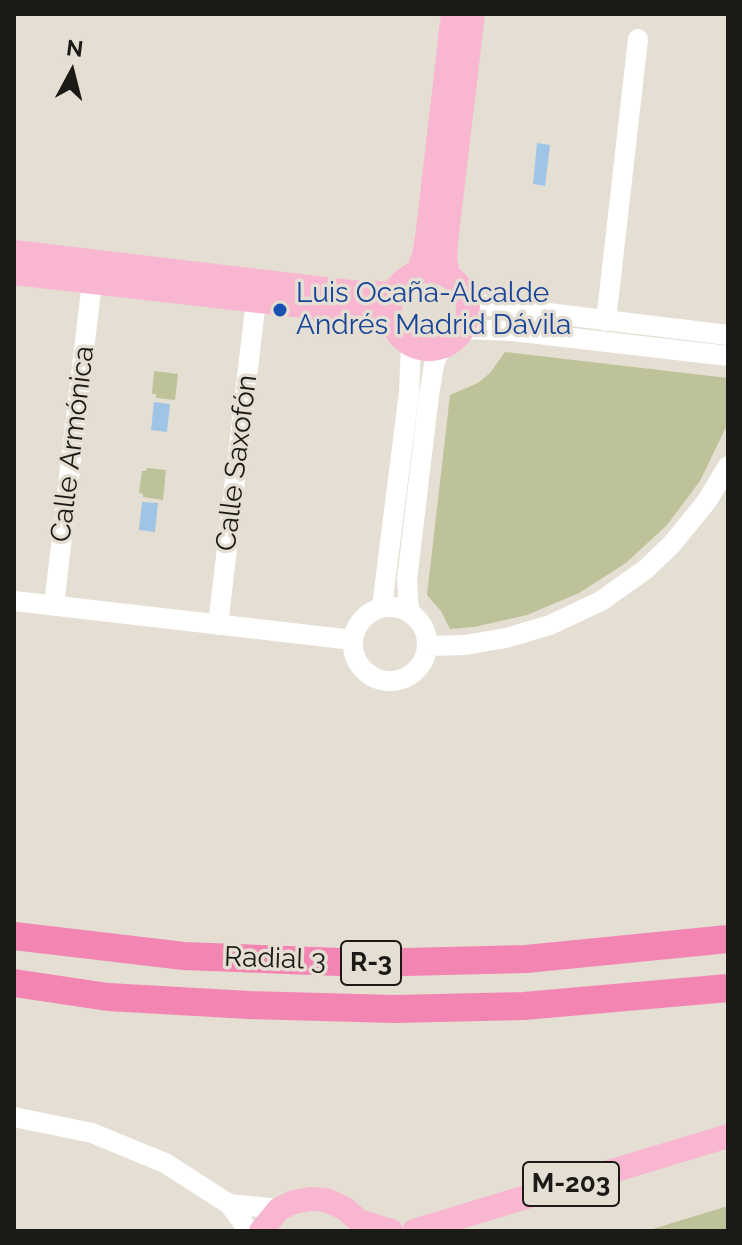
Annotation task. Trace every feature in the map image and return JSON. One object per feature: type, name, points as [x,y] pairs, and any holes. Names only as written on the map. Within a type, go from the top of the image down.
[{"type":"highway","name":"Radial 3","points":[[14,936],[184,956],[366,963],[526,959],[728,939]]},
{"type":"highway","name":"Radial 3","points":[[14,983],[108,997],[394,1009],[524,1006],[728,988]]},
{"type":"main road","points":[[418,272],[428,230],[453,14]]},
{"type":"main road","points":[[448,275],[445,259],[447,233],[473,14]]},
{"type":"main road","points":[[14,252],[350,292],[393,294]]},
{"type":"main road","points":[[438,271],[448,275],[460,285],[468,300],[468,319],[464,329],[454,341],[440,348],[411,345],[399,335],[391,320],[393,294],[403,280],[418,272],[438,271]]},
{"type":"main road","points":[[14,273],[347,311],[391,320]]},
{"type":"main road","name":"M-203","points":[[414,1231],[728,1136]]},
{"type":"main road","points":[[261,1231],[279,1209],[310,1199],[326,1200],[344,1208],[362,1226],[391,1231]]},
{"type":"street","points":[[606,321],[638,39]]},
{"type":"street","name":"Calle Armónica","points":[[54,605],[92,282]]},
{"type":"street","name":"Calle Saxofón","points":[[218,625],[256,300]]},
{"type":"street","points":[[468,300],[483,305],[728,335]]},
{"type":"street","points":[[464,329],[512,331],[728,356]]},
{"type":"street","points":[[382,607],[409,392],[411,345]]},
{"type":"street","points":[[409,612],[407,580],[429,395],[440,348]]},
{"type":"street","points":[[427,646],[465,645],[518,635],[567,618],[601,601],[646,569],[672,544],[707,501],[728,466]]},
{"type":"street","points":[[14,601],[353,640]]},
{"type":"street","points":[[382,607],[409,612],[425,630],[426,655],[409,676],[392,681],[374,678],[360,666],[353,649],[353,640],[362,619],[382,607]]},
{"type":"street","points":[[14,1117],[92,1133],[165,1163],[229,1204],[249,1231]]},
{"type":"street","points":[[229,1204],[279,1209]]},
{"type":"green space","points":[[505,352],[728,378],[728,423],[700,481],[667,525],[626,563],[579,593],[527,615],[450,629],[441,611],[427,595],[450,395],[478,383],[490,373]]},
{"type":"green space","points":[[154,371],[178,374],[175,400],[156,398],[156,394],[152,394]]},
{"type":"green space","points":[[147,468],[166,470],[163,500],[143,497],[139,493],[142,471]]},
{"type":"green space","points":[[728,1206],[728,1231],[646,1231]]},
{"type":"water","points":[[537,143],[550,145],[545,186],[533,184]]},
{"type":"water","points":[[154,402],[170,404],[167,432],[151,430]]},
{"type":"water","points":[[142,502],[158,503],[155,532],[139,530]]},
{"type":"place","name":"Luis Ocaña-Alcalde Andrés Madrid Dávila","points":[[280,310]]}]
